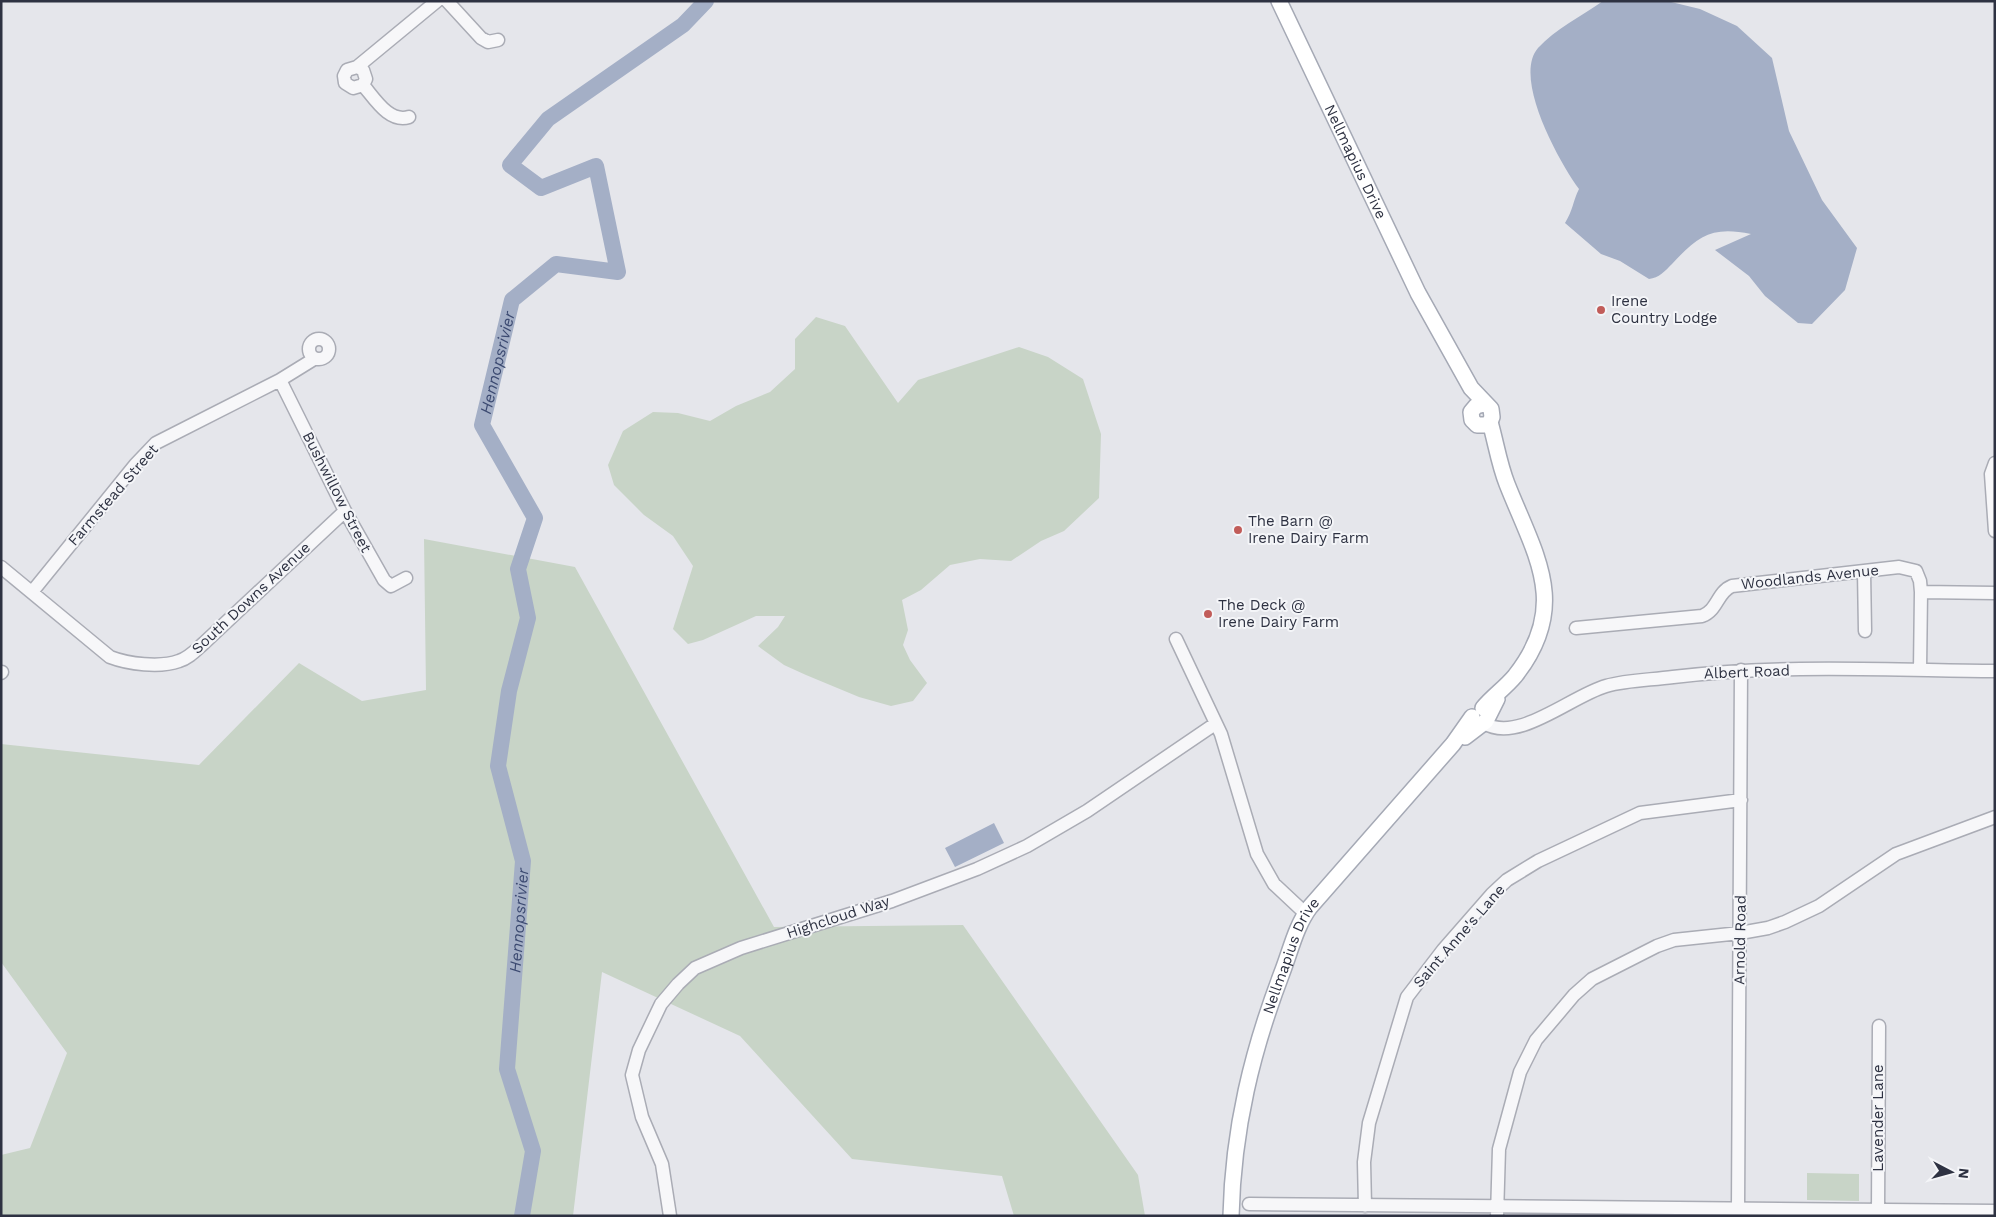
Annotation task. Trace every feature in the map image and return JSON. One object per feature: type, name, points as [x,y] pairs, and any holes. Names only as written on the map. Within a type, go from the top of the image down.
[{"type":"main road","name":"Nellmapius Drive","points":[[1231,1216],[1234,1154],[1242,1105],[1270,1004],[1305,913],[1453,744],[1483,717],[1501,691],[1521,668],[1532,648],[1542,618],[1546,592],[1542,568],[1480,416],[1439,344],[1432,320],[1280,1]]},
{"type":"street","points":[[363,85],[353,88],[345,83],[344,76],[347,70],[356,67],[437,1]]},
{"type":"street","points":[[447,1],[481,38],[488,42],[498,40]]},
{"type":"street","points":[[356,67],[362,70],[366,76],[363,85]]},
{"type":"street","points":[[363,85],[393,116],[401,119],[409,117]]},
{"type":"street","name":"Farmstead Street","points":[[32,592],[135,465],[156,443],[280,380],[314,358]]},
{"type":"street","name":"Bushwillow Street","points":[[280,380],[345,511],[384,580],[391,586],[406,578]]},
{"type":"street","points":[[1995,463],[1991,474],[1995,531]]},
{"type":"street","name":"South Downs Avenue","points":[[1,567],[110,657],[130,662],[172,663],[189,656],[204,643],[345,511]]},
{"type":"street","name":"Woodlands Avenue","points":[[1576,628],[1702,616],[1711,611],[1722,593],[1732,586],[1899,567],[1910,568],[1919,576],[1921,592],[1920,670]]},
{"type":"street","points":[[1864,571],[1865,631]]},
{"type":"street","points":[[1921,592],[1995,593]]},
{"type":"street","points":[[1176,639],[1221,734],[1257,854],[1274,884],[1305,913]]},
{"type":"street","name":"Albert Road","points":[[1483,717],[1509,729],[1530,722],[1575,698],[1607,686],[1741,670],[1995,671]]},
{"type":"street","name":"Arnold Road","points":[[1738,1209],[1741,670]]},
{"type":"street","name":"Highcloud Way","points":[[670,1216],[662,1164],[642,1117],[632,1075],[639,1050],[661,1004],[695,968],[741,948],[892,900],[976,869],[1027,846],[1087,811],[1215,724]]},
{"type":"street","name":"Saint Anne's Lane","points":[[1365,1206],[1364,1162],[1370,1123],[1408,997],[1438,956],[1492,894],[1507,880],[1538,861],[1640,813],[1741,800]]},
{"type":"street","points":[[1497,1212],[1499,1148],[1516,1081],[1536,1040],[1574,995],[1592,979],[1657,946],[1682,938],[1740,933],[1768,928],[1794,918],[1836,895],[1896,854],[1995,817]]},
{"type":"street","name":"Lavender Lane","points":[[1878,1210],[1879,1026]]},
{"type":"street","points":[[1248,1204],[1365,1206],[1497,1212],[1738,1209],[1995,1211]]},
{"type":"green space","points":[[816,317],[845,326],[898,403],[918,380],[1019,347],[1048,357],[1083,379],[1101,434],[1099,498],[1064,531],[1041,541],[1011,561],[980,559],[950,565],[921,590],[902,600],[908,630],[903,645],[910,660],[927,683],[913,701],[891,706],[859,697],[806,675],[784,665],[758,646],[778,627],[785,616],[756,616],[703,640],[688,644],[673,629],[693,566],[673,536],[644,515],[614,485],[608,465],[623,431],[653,412],[678,413],[710,421],[736,406],[770,392],[795,369],[795,339]]},
{"type":"green space","points":[[424,539],[575,567],[774,927],[963,925],[1138,1175],[1145,1216],[1014,1216],[1002,1176],[852,1159],[740,1036],[602,972],[573,1216],[1,1216],[1,1155],[30,1148],[67,1053],[1,962],[1,744],[199,765],[299,663],[362,701],[426,690]]},
{"type":"green space","points":[[1807,1173],[1859,1174],[1859,1201],[1807,1200]]},
{"type":"water","points":[[1603,1],[1667,1],[1700,9],[1737,26],[1772,58],[1789,131],[1822,200],[1857,248],[1845,290],[1812,324],[1798,323],[1765,296],[1749,276],[1715,250],[1751,234],[1725,231],[1706,236],[1690,246],[1662,274],[1649,279],[1620,261],[1601,254],[1565,223],[1579,189],[1561,160],[1542,120],[1531,79],[1532,62],[1538,48],[1545,41]]},
{"type":"water","points":[[994,823],[1004,843],[955,867],[945,848]]},
{"type":"waterway","name":"Hennopsrivier","points":[[522,1216],[533,1151],[507,1069],[523,861],[498,766],[509,691],[528,618],[518,569],[535,518],[482,425],[512,300],[556,264],[618,272],[596,166],[541,188],[510,165],[548,119],[683,25],[706,1]]},
{"type":"place","name":"Irene Country Lodge","points":[[1601,310]]},
{"type":"place","name":"The Barn @ Irene Dairy Farm","points":[[1238,530]]},
{"type":"place","name":"The Deck @ Irene Dairy Farm","points":[[1208,614]]}]
